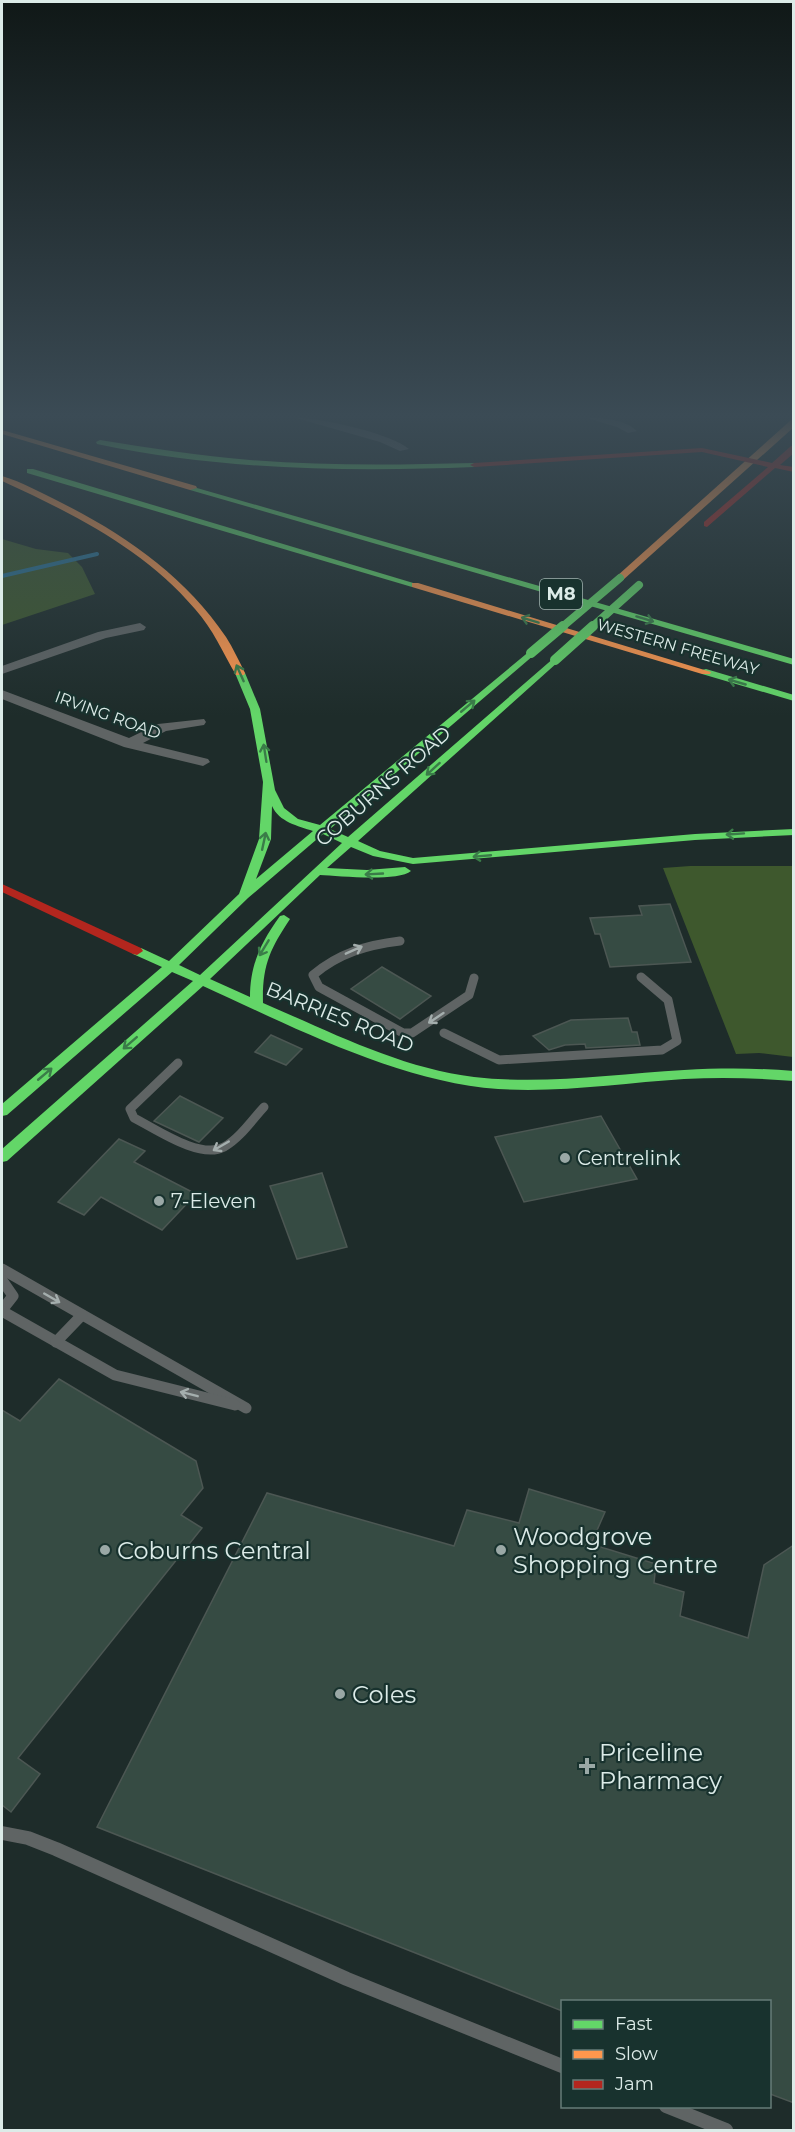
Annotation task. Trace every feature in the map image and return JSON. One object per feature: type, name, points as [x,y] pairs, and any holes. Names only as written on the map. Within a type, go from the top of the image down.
[{"type":"main road","points":[[88,517],[157,566],[204,613],[235,662],[247,689],[265,750],[268,777],[265,839],[244,895]]},
{"type":"main road","name":"WESTERN FREEWAY","points":[[186,517],[794,698]]},
{"type":"main road","name":"WESTERN FREEWAY","points":[[296,517],[794,662]]},
{"type":"main road","name":"COBURNS ROAD","points":[[2,1111],[171,966],[244,895],[620,578],[686,517]]},
{"type":"main road","points":[[694,536],[714,517]]},
{"type":"main road","name":"COBURNS ROAD","points":[[2,1157],[201,981],[317,871],[643,582]]},
{"type":"main road","points":[[268,777],[280,812],[296,822],[322,830],[389,859],[429,860],[695,837],[794,832]]},
{"type":"main road","points":[[317,871],[335,874],[382,874],[410,870],[429,860]]},
{"type":"main road","name":"BARRIES ROAD","points":[[2,888],[201,981],[382,1059],[466,1081],[554,1085],[730,1072],[770,1072],[794,1076]]},
{"type":"main road","points":[[257,1004],[256,964],[260,952],[285,917],[288,909],[287,898]]},
{"type":"street","points":[[2,670],[103,635],[140,627]]},
{"type":"street","name":"IRVING ROAD","points":[[2,694],[129,744],[169,756],[203,762]]},
{"type":"street","points":[[129,744],[163,727],[199,722]]},
{"type":"lane","points":[[400,941],[365,945],[327,963],[313,975],[319,987],[403,1033],[412,1033],[469,995],[474,978]]},
{"type":"lane","points":[[444,1033],[499,1060],[662,1050],[677,1041],[668,1000],[641,977]]},
{"type":"lane","points":[[178,1064],[130,1109],[134,1118],[198,1150],[212,1151],[224,1147],[264,1107]]},
{"type":"lane","points":[[2,1269],[246,1408],[115,1375],[2,1310],[13,1296],[2,1280]]},
{"type":"lane","points":[[56,1342],[82,1315]]},
{"type":"lane","points":[[2,1833],[28,1838],[56,1849],[347,1979],[561,2066]]},
{"type":"lane","points":[[671,2108],[726,2130]]},
{"type":"green space","points":[[2,539],[36,549],[68,553],[82,567],[95,594],[2,625]]},
{"type":"green space","points":[[793,866],[793,1057],[759,1053],[736,1054],[663,868]]},
{"type":"building","points":[[670,904],[691,962],[610,967],[600,934],[595,934],[590,918],[642,915],[639,906]]},
{"type":"building","points":[[382,967],[431,996],[400,1019],[351,989]]},
{"type":"building","points":[[628,1018],[632,1032],[637,1032],[640,1045],[586,1048],[585,1044],[565,1045],[549,1050],[533,1036],[571,1020]]},
{"type":"building","points":[[271,1035],[302,1049],[286,1065],[255,1052]]},
{"type":"building","points":[[180,1096],[223,1118],[199,1142],[154,1121]]},
{"type":"building","name":"Centrelink","points":[[601,1116],[637,1179],[524,1202],[495,1137]]},
{"type":"building","points":[[119,1139],[145,1151],[134,1162],[196,1194],[162,1230],[101,1197],[84,1215],[58,1202]]},
{"type":"building","points":[[322,1173],[347,1247],[297,1259],[270,1186]]},
{"type":"building","name":"Coburns Central","points":[[59,1379],[196,1461],[203,1488],[181,1515],[202,1528],[18,1758],[40,1774],[11,1812],[2,1805],[2,1410],[20,1421]]},
{"type":"building","name":"Woodgrove Shopping Centre","points":[[529,1489],[605,1512],[591,1544],[656,1564],[654,1583],[684,1592],[680,1616],[748,1638],[764,1565],[794,1545],[794,2103],[771,2094],[771,2000],[561,2000],[561,2011],[97,1827],[267,1493],[454,1546],[467,1510],[519,1523]]},
{"type":"waterway","points":[[2,576],[97,554]]},
{"type":"traffic: fast","points":[[187,517],[415,585]]},
{"type":"traffic: fast","points":[[295,517],[794,662]]},
{"type":"traffic: fast","points":[[531,653],[620,578]]},
{"type":"traffic: fast","points":[[555,660],[639,585]]},
{"type":"traffic: fast","points":[[2,1111],[171,966],[244,895],[531,653]]},
{"type":"traffic: fast","points":[[2,1157],[201,981],[317,871],[555,660]]},
{"type":"traffic: fast","points":[[706,672],[794,698]]},
{"type":"traffic: fast","points":[[240,673],[255,709],[270,790],[279,810],[294,821],[323,830],[377,854],[413,861],[695,837],[794,832]]},
{"type":"traffic: fast","points":[[244,895],[265,839],[267,784]]},
{"type":"traffic: fast","points":[[317,871],[367,874],[405,871]]},
{"type":"traffic: fast","points":[[257,1004],[257,979],[261,959],[284,919]]},
{"type":"traffic: fast","points":[[137,951],[348,1044],[396,1062],[447,1077],[499,1084],[536,1085],[720,1073],[794,1076]]},
{"type":"traffic: slow","points":[[83,517],[140,554],[171,579],[199,607],[222,638],[240,673]]},
{"type":"traffic: slow","points":[[620,578],[687,517]]},
{"type":"traffic: slow","points":[[415,585],[706,672]]},
{"type":"traffic: jam","points":[[707,524],[714,517]]},
{"type":"traffic: jam","points":[[2,888],[137,951]]},
{"type":"place","name":"Centrelink","points":[[565,1158]]},
{"type":"place","name":"7-Eleven","points":[[159,1201]]},
{"type":"place","name":"Coburns Central","points":[[105,1550]]},
{"type":"place","name":"Woodgrove Shopping Centre","points":[[501,1550]]},
{"type":"place","name":"Coles","points":[[340,1694]]},
{"type":"place","name":"Priceline Pharmacy","points":[[587,1766]]}]
